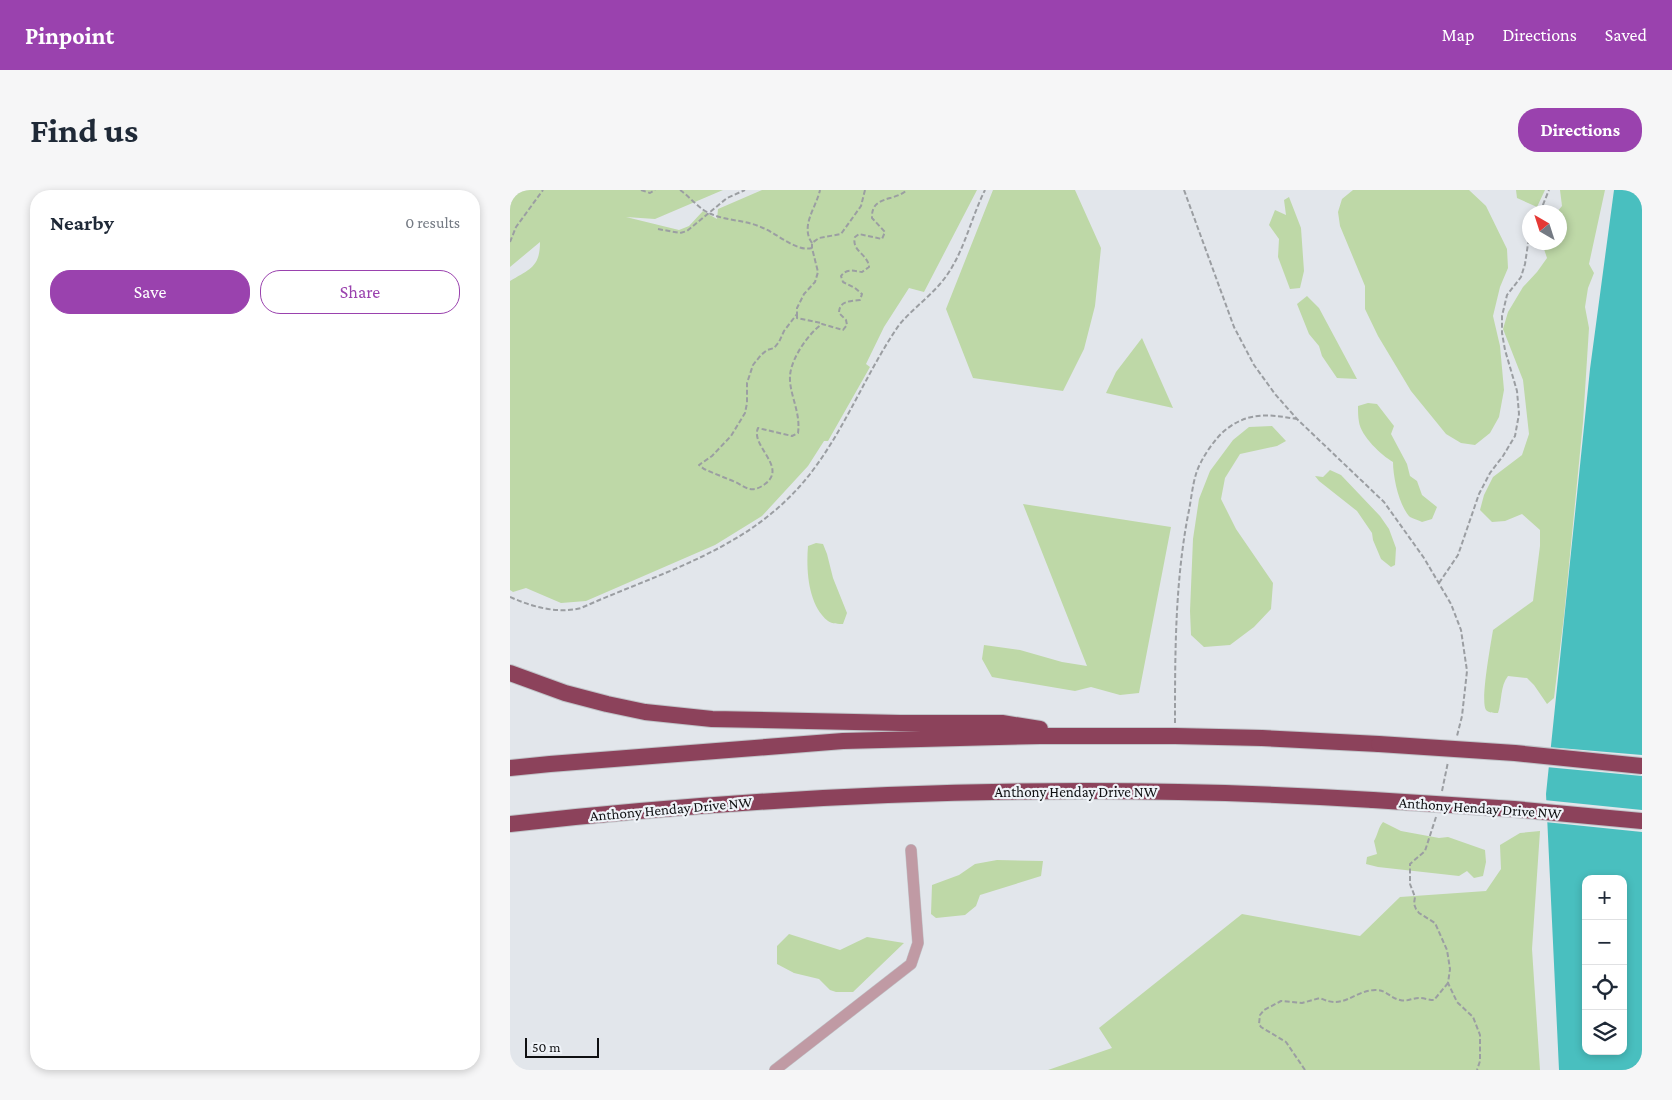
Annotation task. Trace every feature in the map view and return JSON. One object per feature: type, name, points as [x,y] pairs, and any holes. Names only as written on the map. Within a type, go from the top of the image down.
[{"type":"highway","points":[[510,673],[565,693],[646,712],[712,719],[815,722],[1002,723],[1092,736]]},
{"type":"highway","points":[[510,768],[843,740],[1092,736],[1262,738],[1379,744],[1515,753],[1642,766]]},
{"type":"highway","name":"Anthony Henday Drive NW","points":[[510,824],[602,814],[754,802],[922,793],[1155,791],[1281,794],[1514,809],[1642,821]]},
{"type":"lane","points":[[775,1070],[912,964],[918,943],[911,850]]},
{"type":"path","points":[[510,242],[516,227],[543,190]]},
{"type":"path","points":[[641,190],[650,193],[655,190]]},
{"type":"path","points":[[680,190],[709,214],[760,226],[779,235],[792,245],[805,250],[812,248]]},
{"type":"path","points":[[658,229],[680,233],[687,231],[727,198],[745,190]]},
{"type":"path","points":[[820,190],[807,230],[808,237],[812,243],[818,272],[815,282],[804,294],[797,308],[796,318],[843,330],[847,325],[846,320],[839,313],[840,307],[843,303],[860,300],[862,294],[856,288],[843,282],[841,276],[844,271],[862,272],[869,267],[867,259],[854,245],[855,237],[859,234],[882,239],[885,232],[872,218],[874,206],[907,190]]},
{"type":"path","points":[[812,243],[819,238],[841,234],[861,206],[865,190]]},
{"type":"path","points":[[510,597],[555,611],[582,608],[711,553],[746,534],[777,509],[804,482],[826,451],[899,325],[949,274],[985,190]]},
{"type":"path","points":[[1184,190],[1234,327],[1254,365],[1275,394],[1297,419],[1384,502],[1440,583],[1461,630],[1466,656],[1466,693],[1455,740]]},
{"type":"path","points":[[1543,205],[1549,190]]},
{"type":"path","points":[[1440,583],[1458,555],[1479,494],[1490,473],[1515,436],[1519,414],[1517,391],[1505,350],[1502,316],[1507,295],[1521,277],[1528,250]]},
{"type":"path","points":[[797,314],[774,348],[760,355],[753,366],[747,383],[745,413],[731,436],[712,456],[699,465],[704,469],[750,489],[758,488],[769,481],[772,470],[756,433],[758,428],[792,436],[798,433],[799,419],[790,375],[793,365],[806,341],[822,324]]},
{"type":"path","points":[[1175,736],[1174,649],[1176,608],[1184,539],[1196,472],[1214,441],[1228,428],[1246,418],[1260,415],[1297,419]]},
{"type":"path","points":[[1441,796],[1448,761]]},
{"type":"path","points":[[1305,1070],[1286,1042],[1261,1027],[1259,1024],[1260,1016],[1264,1010],[1281,1001],[1302,1003],[1320,998],[1329,1003],[1341,1003],[1354,996],[1373,990],[1385,991],[1398,1000],[1418,998],[1434,1000],[1448,983],[1450,969],[1447,950],[1435,924],[1416,909],[1414,904],[1415,897],[1410,884],[1410,864],[1426,851],[1433,829]]},
{"type":"path","points":[[1448,983],[1457,1002],[1473,1017],[1480,1036],[1480,1061],[1477,1070]]},
{"type":"green space","points":[[510,190],[723,190],[655,219],[626,217],[679,230],[689,226],[703,211],[717,219],[718,209],[762,190],[977,190],[924,292],[909,288],[884,327],[866,364],[870,367],[828,441],[824,441],[808,466],[762,516],[715,545],[586,601],[561,603],[526,588],[513,592],[510,590],[510,281],[528,270],[536,262],[540,250],[540,242],[510,267]]},
{"type":"green space","points":[[993,190],[1075,190],[1101,248],[1095,306],[1084,349],[1063,391],[973,378],[946,309]]},
{"type":"green space","points":[[1353,190],[1469,190],[1486,206],[1507,249],[1508,268],[1500,287],[1493,316],[1500,346],[1504,390],[1499,417],[1490,433],[1475,445],[1461,443],[1446,434],[1411,391],[1378,336],[1365,309],[1365,286],[1340,226],[1338,212],[1342,199]]},
{"type":"green space","points":[[1516,190],[1545,190],[1538,205],[1533,205],[1517,198]]},
{"type":"green space","points":[[1560,190],[1605,190],[1589,264],[1594,273],[1588,288],[1585,307],[1589,328],[1583,422],[1554,698],[1547,704],[1527,678],[1508,676],[1502,689],[1498,713],[1493,713],[1486,710],[1484,696],[1493,630],[1533,601],[1540,546],[1540,530],[1522,514],[1505,521],[1492,522],[1480,510],[1484,495],[1493,477],[1522,455],[1529,434],[1523,380],[1503,329],[1508,312],[1523,287],[1547,258],[1544,250],[1567,250],[1567,205],[1562,205]]},
{"type":"green space","points":[[1289,197],[1301,228],[1304,271],[1300,288],[1290,289],[1278,257],[1279,239],[1269,225],[1275,210],[1286,215],[1284,200]]},
{"type":"green space","points":[[1307,296],[1319,308],[1357,379],[1337,378],[1322,356],[1319,346],[1309,334],[1297,304]]},
{"type":"green space","points":[[1142,338],[1173,408],[1106,393],[1116,372]]},
{"type":"green space","points":[[1368,403],[1377,404],[1394,426],[1391,434],[1407,464],[1410,476],[1417,481],[1422,495],[1437,507],[1432,519],[1422,522],[1410,517],[1406,512],[1397,491],[1393,462],[1372,445],[1363,433],[1358,418],[1358,406]]},
{"type":"green space","points":[[1272,426],[1286,441],[1277,446],[1240,454],[1225,478],[1221,499],[1236,529],[1273,583],[1271,609],[1254,627],[1230,645],[1204,647],[1191,635],[1190,611],[1193,539],[1199,499],[1210,471],[1233,440],[1249,427]]},
{"type":"green space","points":[[1330,470],[1341,475],[1380,516],[1389,529],[1396,548],[1395,565],[1391,567],[1381,559],[1372,533],[1357,511],[1315,476],[1323,477]]},
{"type":"green space","points":[[1023,504],[1171,527],[1139,693],[1120,695],[1091,687],[1075,691],[992,677],[982,659],[984,645],[1020,650],[1062,662],[1087,666]]},
{"type":"green space","points":[[816,543],[823,544],[833,578],[847,613],[843,624],[828,621],[821,614],[812,597],[807,566],[808,546]]},
{"type":"green space","points":[[1383,822],[1401,831],[1439,838],[1448,837],[1485,850],[1486,862],[1483,876],[1474,878],[1467,871],[1459,876],[1366,864],[1367,857],[1377,854],[1374,841]]},
{"type":"green space","points":[[1540,831],[1532,949],[1540,1070],[1048,1070],[1112,1048],[1099,1028],[1242,914],[1360,936],[1400,897],[1486,891],[1501,869],[1500,845],[1520,833]]},
{"type":"green space","points":[[997,860],[1043,861],[1041,876],[980,895],[976,906],[965,915],[936,918],[931,914],[932,885],[959,875],[975,864]]},
{"type":"green space","points":[[789,934],[840,950],[867,937],[904,943],[853,992],[836,992],[830,990],[819,979],[794,973],[777,964],[777,946]]},
{"type":"water","points":[[1614,190],[1642,190],[1642,1070],[1559,1070],[1546,794],[1590,369]]},
{"type":"pier","points":[[1548,747],[1642,755],[1642,776],[1546,767]]},
{"type":"pier","points":[[1544,800],[1642,810],[1642,832],[1545,822]]}]
